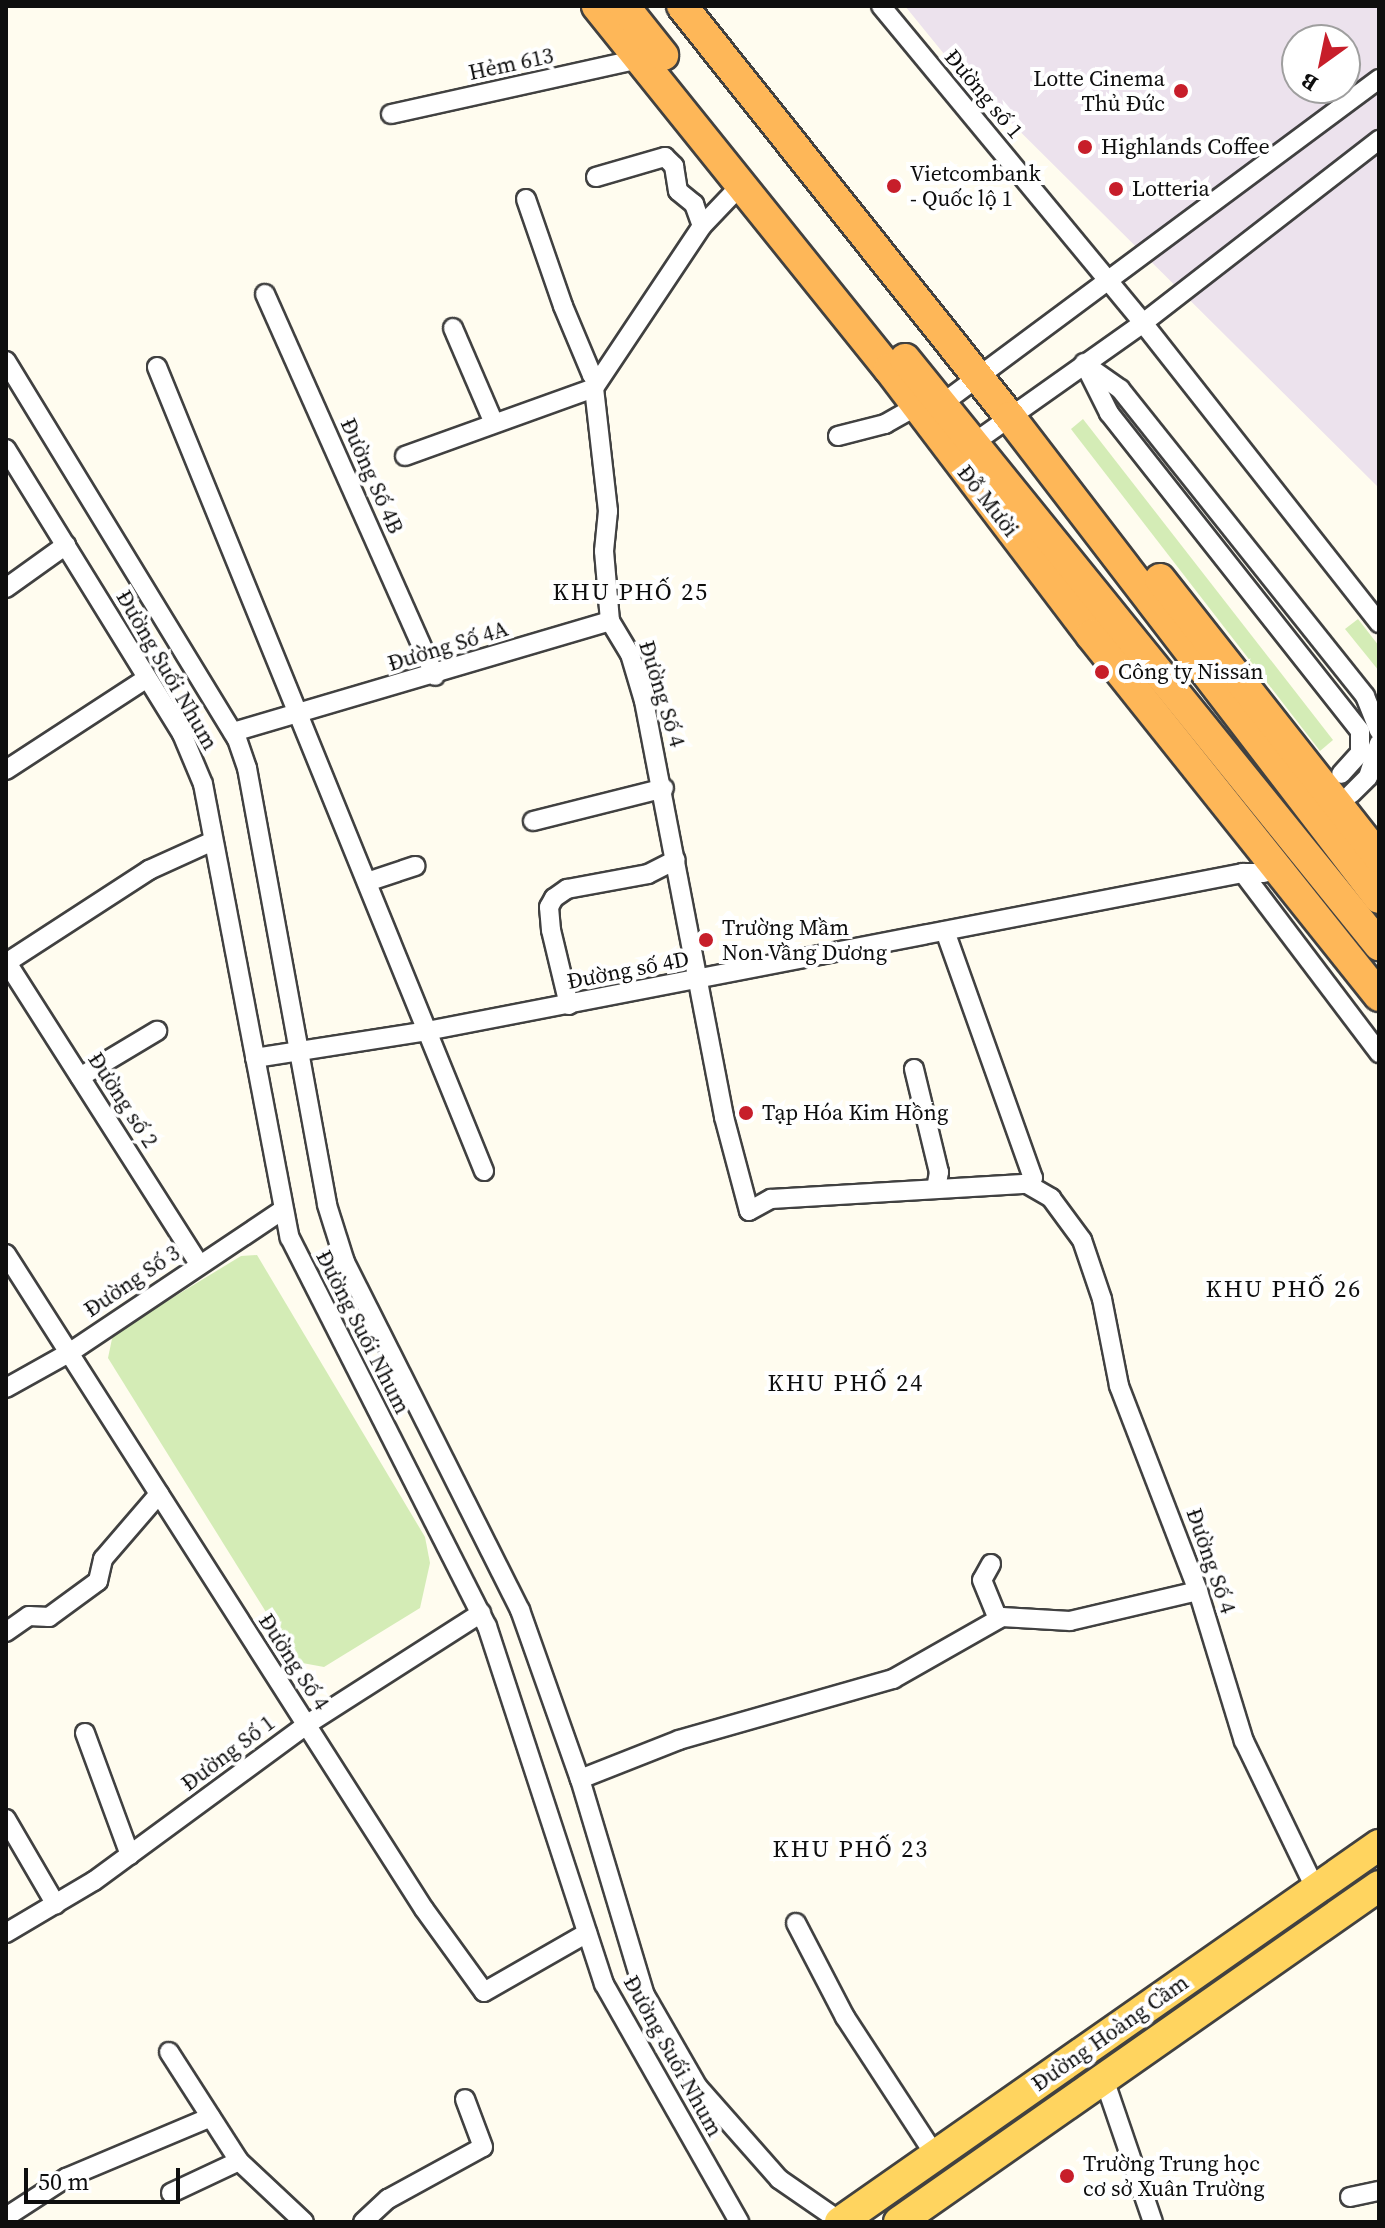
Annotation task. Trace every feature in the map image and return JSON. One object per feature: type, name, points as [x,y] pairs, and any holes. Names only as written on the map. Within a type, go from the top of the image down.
[{"type":"highway","name":"Đỗ Mười","points":[[597,6],[741,185],[928,407]]},
{"type":"highway","name":"Đỗ Mười","points":[[624,6],[1379,996]]},
{"type":"highway","points":[[682,6],[986,370]]},
{"type":"highway","points":[[706,6],[1018,411],[1379,857]]},
{"type":"highway","points":[[1018,411],[1379,897]]},
{"type":"highway","name":"Đỗ Mười","points":[[963,451],[1379,945]]},
{"type":"highway","points":[[1343,900],[1379,962]]},
{"type":"main road","name":"Đường Hoàng Cầm","points":[[840,2222],[1379,1845]]},
{"type":"main road","name":"Đường Hoàng Cầm","points":[[899,2222],[1379,1886]]},
{"type":"street","name":"Đường số 1","points":[[881,6],[1143,323],[1379,623]]},
{"type":"street","name":"Hẻm 613","points":[[391,114],[640,59]]},
{"type":"street","points":[[838,436],[885,424],[928,407],[986,370],[1379,79]]},
{"type":"street","points":[[963,451],[1143,323],[1379,140]]},
{"type":"street","points":[[596,177],[665,157],[674,166],[678,191],[694,204],[702,226]]},
{"type":"street","points":[[405,456],[597,383],[702,226],[741,185]]},
{"type":"street","points":[[526,199],[563,306],[597,383]]},
{"type":"street","name":"Đường Số 4B","points":[[265,294],[435,676]]},
{"type":"street","points":[[453,328],[494,423]]},
{"type":"street","name":"Đường Suối Nhum","points":[[6,361],[233,732],[247,768],[327,1205],[345,1262],[513,1594],[580,1779],[645,1995],[698,2087],[779,2179],[840,2222]]},
{"type":"street","points":[[1084,363],[1120,389],[1365,696],[1379,730]]},
{"type":"street","points":[[1084,363],[1109,413],[1360,731],[1360,753],[1341,774]]},
{"type":"street","points":[[157,367],[484,1171]]},
{"type":"street","name":"Đường Số 4","points":[[597,383],[608,511],[604,551],[610,621],[630,654],[664,788],[697,981],[749,1211],[771,1199],[936,1189]]},
{"type":"street","name":"Đường Suối Nhum","points":[[6,449],[182,734],[203,784],[283,1210],[307,1278],[481,1613],[604,1984],[638,2049],[739,2222]]},
{"type":"street","points":[[6,588],[66,545]]},
{"type":"street","name":"Đường Số 4A","points":[[233,732],[435,676],[610,621]]},
{"type":"street","points":[[6,770],[147,678]]},
{"type":"street","points":[[1351,794],[1368,777],[1379,744]]},
{"type":"street","points":[[533,821],[664,788]]},
{"type":"street","points":[[6,962],[149,870],[213,841]]},
{"type":"street","points":[[569,1005],[551,930],[549,907],[554,898],[567,889],[648,874],[676,860]]},
{"type":"street","points":[[1246,864],[1379,1053]]},
{"type":"street","name":"Đường số 4D","points":[[255,1058],[427,1031],[697,981],[945,931],[1246,864],[1264,873]]},
{"type":"street","points":[[367,882],[415,866]]},
{"type":"street","points":[[914,1069],[939,1172],[936,1189],[1027,1184],[1033,1178],[945,931]]},
{"type":"street","name":"Đường số 2","points":[[6,962],[199,1264]]},
{"type":"street","points":[[80,1077],[157,1031]]},
{"type":"street","name":"Đường Số 4","points":[[1027,1184],[1051,1198],[1082,1240],[1102,1299],[1119,1386],[1198,1591],[1244,1741],[1316,1890]]},
{"type":"street","name":"Đường Số 3","points":[[6,1388],[69,1353],[283,1210]]},
{"type":"street","name":"Đường Số 4","points":[[6,1254],[306,1725],[484,1992],[587,1933]]},
{"type":"street","points":[[6,1632],[29,1616],[49,1617],[98,1581],[103,1559],[159,1494]]},
{"type":"street","points":[[991,1564],[982,1580],[998,1619]]},
{"type":"street","points":[[580,1779],[679,1740],[893,1679],[998,1619],[1070,1621],[1198,1591]]},
{"type":"street","name":"Đường Số 1","points":[[6,1933],[56,1905],[130,1855],[306,1725],[481,1613]]},
{"type":"street","points":[[85,1733],[130,1855]]},
{"type":"street","points":[[6,1819],[56,1905]]},
{"type":"street","points":[[796,1923],[845,2017],[935,2155]]},
{"type":"street","points":[[169,2052],[239,2161],[304,2222]]},
{"type":"street","points":[[1104,2079],[1153,2222]]},
{"type":"street","points":[[363,2222],[388,2199],[483,2147],[465,2099]]},
{"type":"street","points":[[6,2217],[66,2178],[211,2117]]},
{"type":"street","points":[[171,2193],[239,2161]]},
{"type":"street","points":[[1350,2197],[1379,2191]]},
{"type":"shaded area","points":[[905,6],[1379,6],[1379,488],[953,65]]},
{"type":"green space","points":[[1083,419],[1333,740],[1320,751],[1071,429]]},
{"type":"green space","points":[[1358,619],[1379,646],[1379,671],[1345,629]]},
{"type":"green space","points":[[257,1255],[425,1537],[430,1563],[420,1608],[324,1667],[297,1662],[108,1358],[113,1334],[241,1256]]},
{"type":"place","name":"Lotte Cinema Thủ Đức","points":[[1181,91]]},
{"type":"place","name":"Highlands Coffee","points":[[1085,147]]},
{"type":"place","name":"Vietcombank - Quốc lộ 1","points":[[894,186]]},
{"type":"place","name":"Lotteria","points":[[1116,189]]},
{"type":"place","name":"Công ty Nissan","points":[[1102,672]]},
{"type":"place","name":"Trường Mầm Non Vầng Dương","points":[[706,940]]},
{"type":"place","name":"Tạp Hóa Kim Hồng","points":[[746,1113]]},
{"type":"place","name":"Trường Trung học cơ sở Xuân Trường","points":[[1067,2176]]},
{"type":"district","name":"KHU PHỐ 25","points":[[631,592]]},
{"type":"district","name":"KHU PHỐ 26","points":[[1284,1289]]},
{"type":"district","name":"KHU PHỐ 24","points":[[846,1383]]},
{"type":"district","name":"KHU PHỐ 23","points":[[851,1849]]}]
